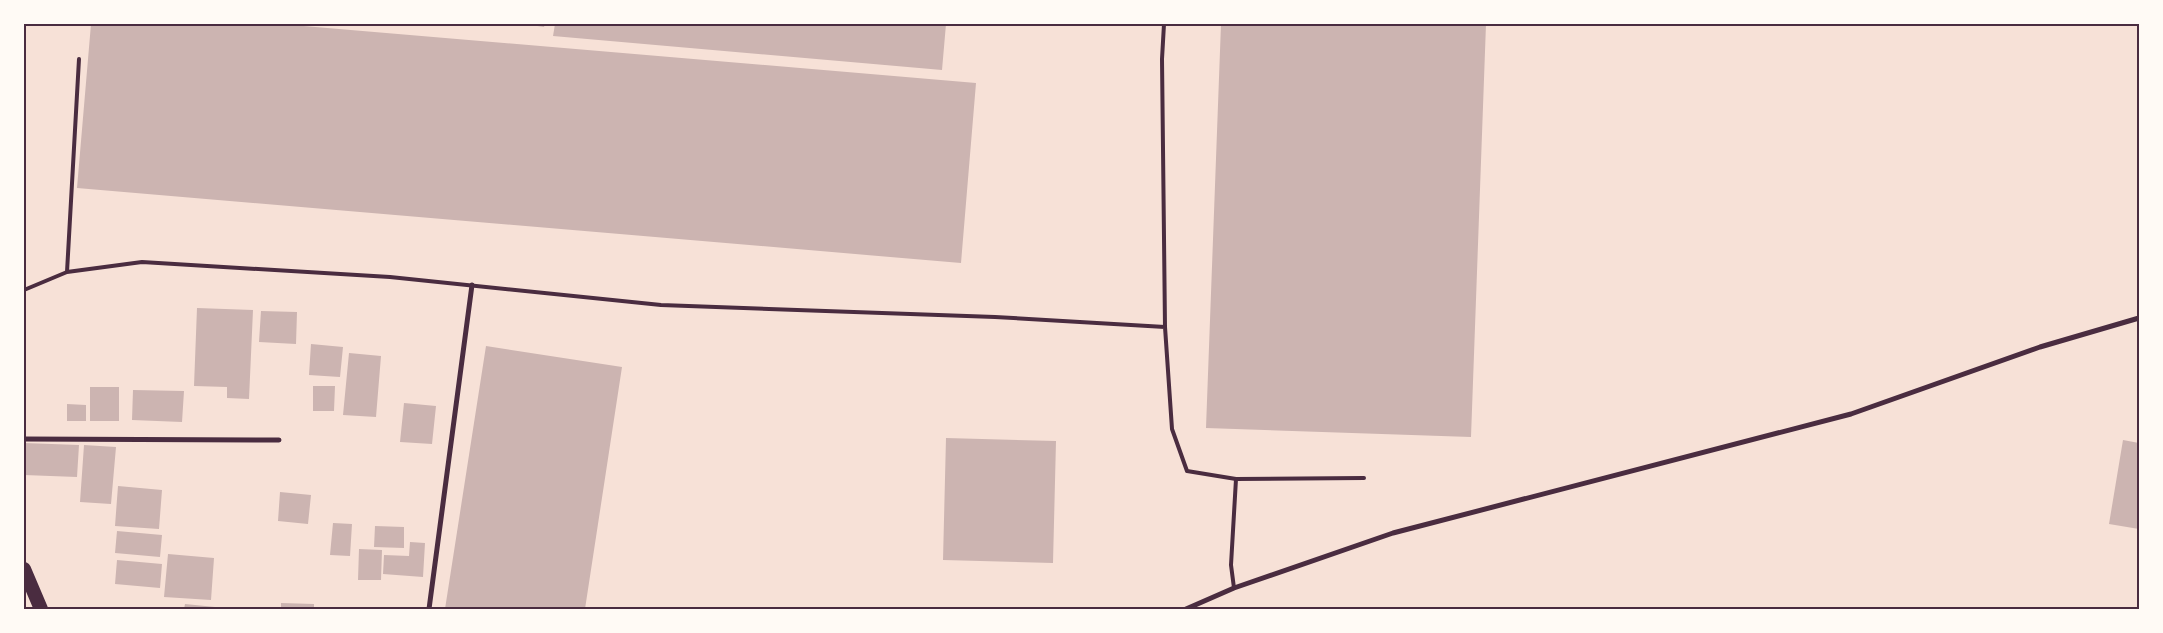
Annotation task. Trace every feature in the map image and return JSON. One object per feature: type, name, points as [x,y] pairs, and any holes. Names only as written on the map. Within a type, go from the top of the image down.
[{"type":"highway","points":[[24,569],[42,609]]},
{"type":"street","points":[[429,609],[472,285]]},
{"type":"street","points":[[1186,609],[1234,588],[1393,533],[1851,414],[2040,347],[2139,318]]},
{"type":"street","points":[[24,439],[279,440]]},
{"type":"lane","points":[[1164,24],[1162,59],[1165,327],[1172,429],[1187,471],[1236,479],[1364,478]]},
{"type":"lane","points":[[67,272],[79,59]]},
{"type":"lane","points":[[24,290],[67,272],[142,262],[390,277],[661,305],[995,317],[1165,327]]},
{"type":"lane","points":[[1234,588],[1232,565],[1236,479]]},
{"type":"building","points":[[91,24],[280,24],[976,83],[961,263],[77,188]]},
{"type":"building","points":[[524,24],[545,24],[544,27]]},
{"type":"building","points":[[555,24],[946,24],[942,70],[553,36]]},
{"type":"building","points":[[1221,24],[1486,24],[1471,437],[1206,428]]},
{"type":"building","points":[[197,308],[253,310],[249,399],[227,398],[227,387],[194,386]]},
{"type":"building","points":[[261,311],[297,312],[296,344],[259,342]]},
{"type":"building","points":[[311,344],[343,347],[340,377],[309,375]]},
{"type":"building","points":[[486,346],[622,367],[585,609],[445,609]]},
{"type":"building","points":[[349,353],[381,356],[376,417],[343,415]]},
{"type":"building","points":[[313,386],[335,386],[334,411],[313,411]]},
{"type":"building","points":[[90,387],[119,387],[119,421],[90,421]]},
{"type":"building","points":[[133,390],[184,391],[182,422],[132,420]]},
{"type":"building","points":[[404,403],[436,406],[432,444],[400,442]]},
{"type":"building","points":[[67,404],[86,405],[86,421],[67,421]]},
{"type":"building","points":[[946,438],[1056,441],[1053,563],[943,560]]},
{"type":"building","points":[[2123,440],[2139,443],[2139,529],[2109,524]]},
{"type":"building","points":[[24,443],[79,445],[77,477],[24,475]]},
{"type":"building","points":[[84,445],[116,447],[111,504],[80,502]]},
{"type":"building","points":[[118,486],[162,490],[159,529],[115,526]]},
{"type":"building","points":[[280,492],[311,495],[308,524],[278,521]]},
{"type":"building","points":[[333,523],[352,524],[350,556],[330,555]]},
{"type":"building","points":[[375,526],[404,527],[404,548],[374,547]]},
{"type":"building","points":[[117,531],[162,535],[160,557],[115,553]]},
{"type":"building","points":[[410,542],[425,543],[423,577],[383,574],[384,555],[409,556]]},
{"type":"building","points":[[359,549],[382,550],[381,580],[358,580]]},
{"type":"building","points":[[168,554],[214,558],[211,600],[164,597]]},
{"type":"building","points":[[117,560],[162,564],[160,588],[115,584]]},
{"type":"building","points":[[281,603],[314,604],[314,609],[281,609]]},
{"type":"building","points":[[185,604],[225,608],[225,609],[184,609]]}]
